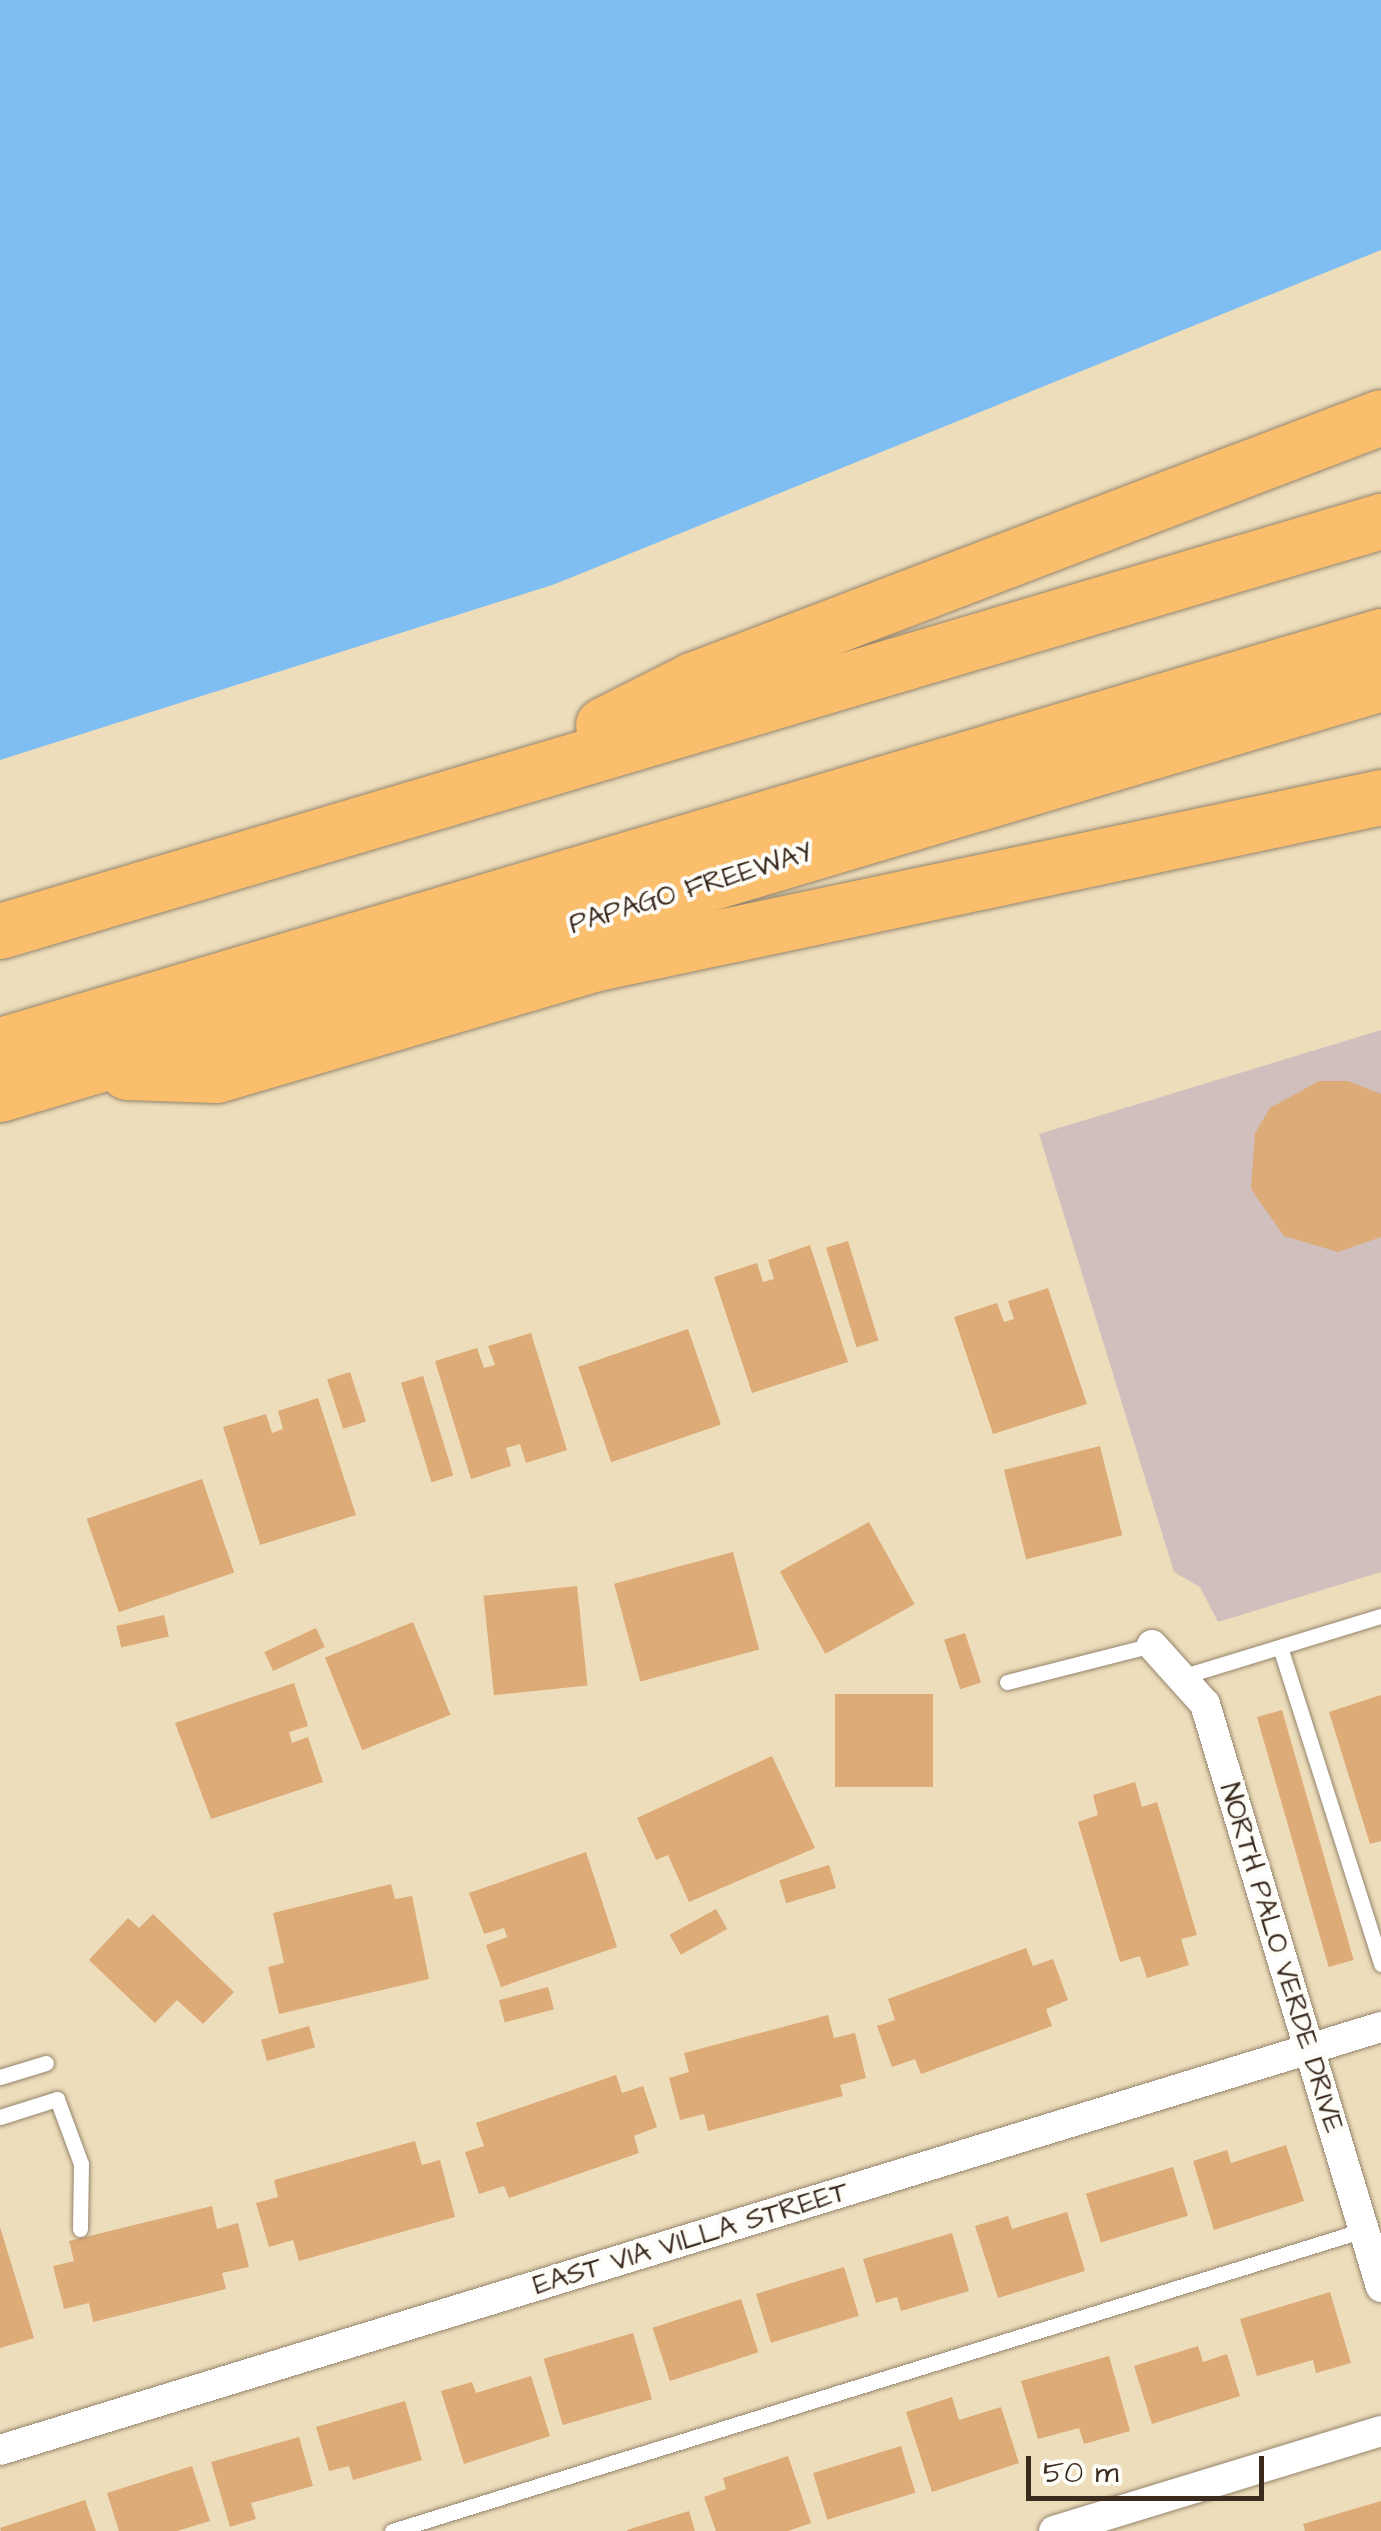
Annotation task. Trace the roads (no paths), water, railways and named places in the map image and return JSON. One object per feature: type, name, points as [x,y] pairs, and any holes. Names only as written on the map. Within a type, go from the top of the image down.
[{"type":"highway","points":[[483,787],[692,680],[1381,417]]},
{"type":"highway","points":[[0,931],[1381,521]]},
{"type":"highway","points":[[0,1045],[1381,636]]},
{"type":"highway","name":"PAPAGO FREEWAY","points":[[0,1094],[1381,683]]},
{"type":"highway","points":[[79,1071],[216,1075],[592,964],[1381,796]]},
{"type":"street","name":"NORTH PALO VERDE DRIVE","points":[[1152,1644],[1205,1704],[1381,2287]]},
{"type":"street","name":"EAST VIA VILLA STREET","points":[[0,2450],[1381,2027]]},
{"type":"street","points":[[1054,2531],[1381,2431]]},
{"type":"lane","points":[[1181,1677],[1381,1616]]},
{"type":"lane","points":[[1007,1682],[1152,1644]]},
{"type":"lane","points":[[1280,1647],[1381,1964]]},
{"type":"lane","points":[[0,2077],[46,2063]]},
{"type":"lane","points":[[0,2117],[57,2100],[82,2164],[80,2228]]},
{"type":"lane","points":[[392,2531],[1364,2230]]},
{"type":"water","points":[[0,0],[1381,0],[1381,250],[555,584],[0,760]]}]
